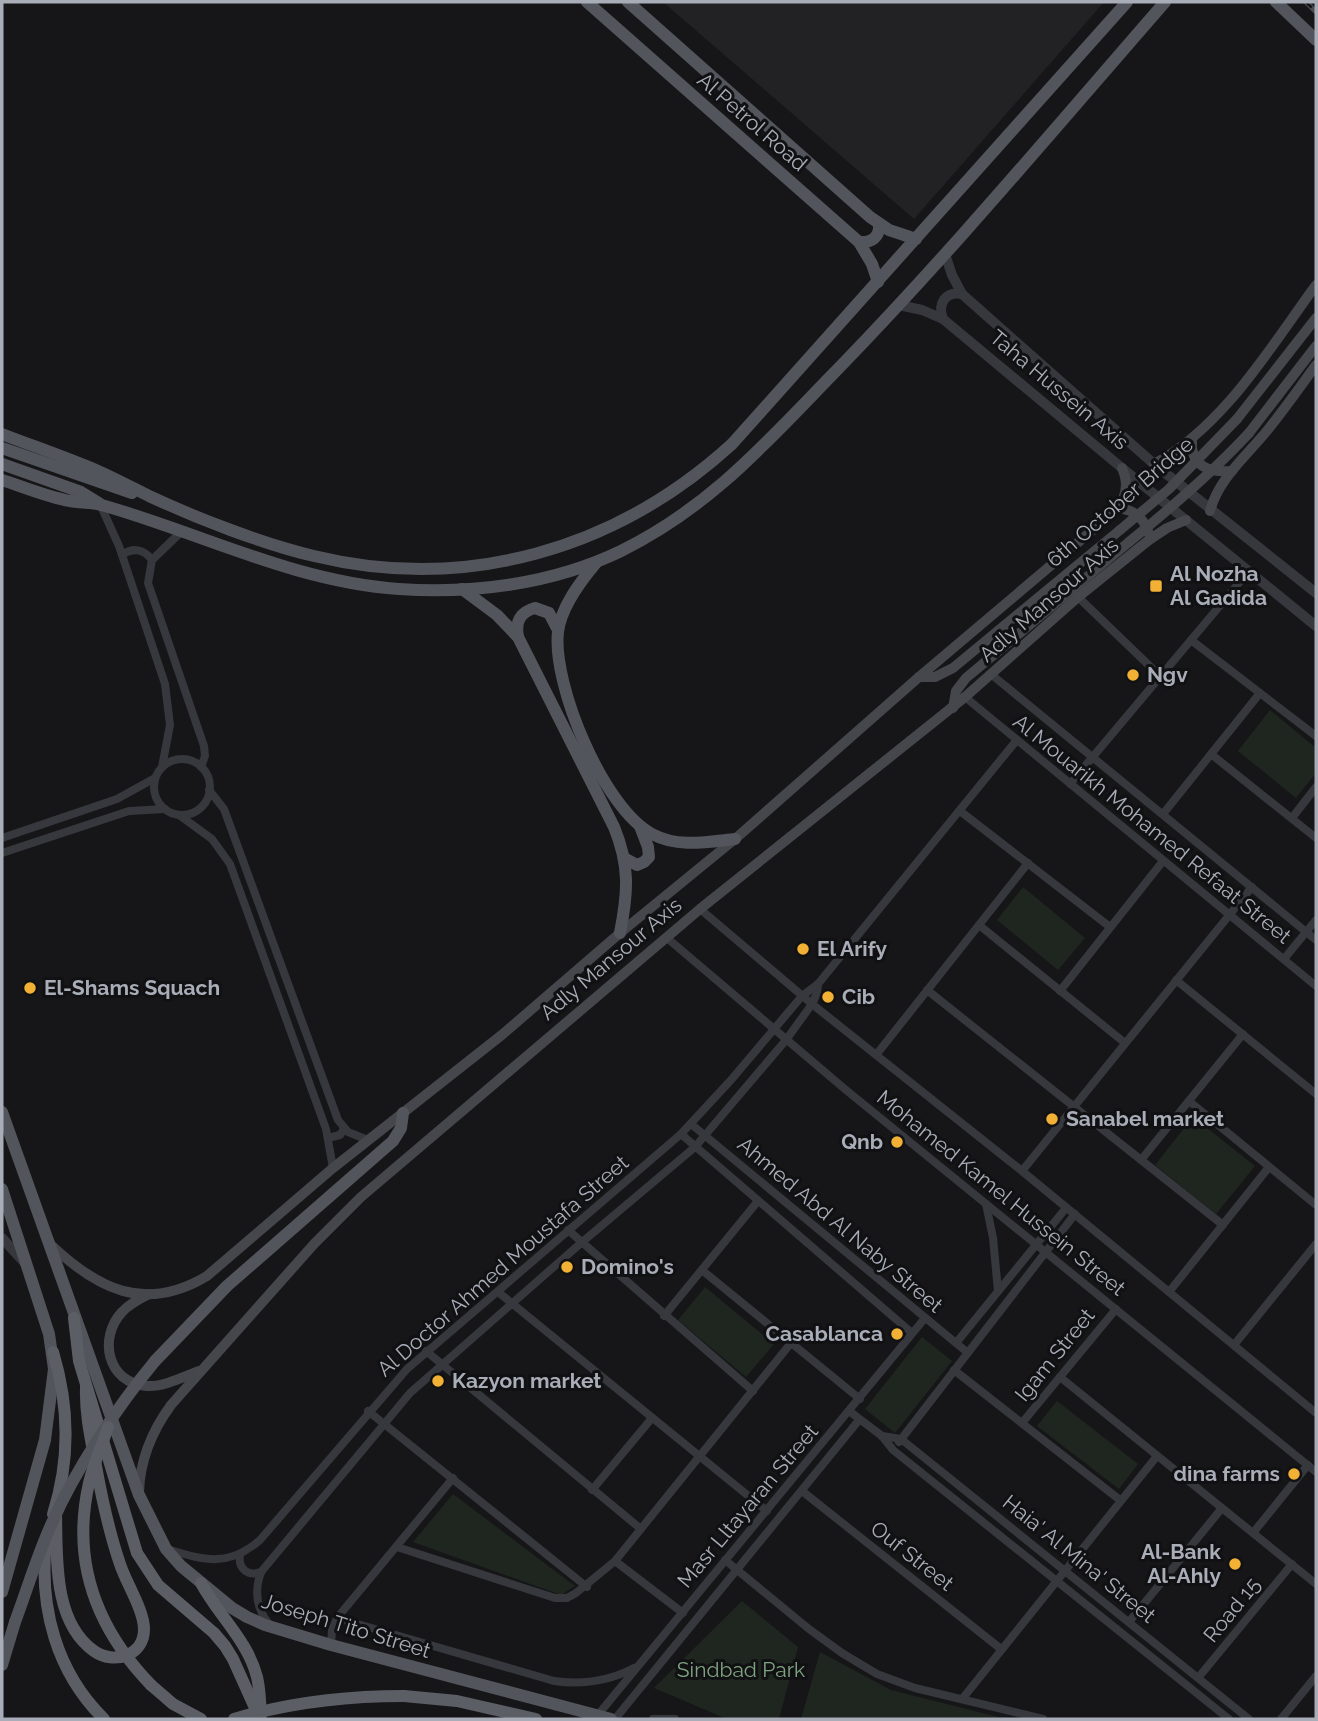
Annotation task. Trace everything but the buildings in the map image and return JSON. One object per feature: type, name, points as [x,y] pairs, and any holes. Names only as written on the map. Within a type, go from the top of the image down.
[{"type":"highway","points":[[74,1318],[76,1349],[86,1387],[137,1553],[158,1585],[214,1633],[225,1646],[260,1719]]},
{"type":"highway","points":[[53,1352],[62,1388],[66,1437],[65,1459],[48,1528],[44,1559],[48,1614],[67,1671],[78,1690],[104,1719]]},
{"type":"highway","points":[[55,1506],[60,1583],[63,1601],[73,1627],[90,1648],[104,1658],[128,1656],[141,1642],[144,1624],[109,1528],[88,1421],[86,1387]]},
{"type":"highway","points":[[108,1427],[89,1484],[82,1528],[85,1563],[94,1598],[108,1631],[138,1672],[173,1704],[201,1719]]},
{"type":"highway","points":[[201,1583],[251,1659],[258,1678],[260,1719]]},
{"type":"highway","points":[[234,1719],[314,1700],[360,1696],[404,1696],[457,1701],[536,1719]]},
{"type":"main road","name":"Al Petrol Road","points":[[587,2],[859,242],[872,264],[878,282]]},
{"type":"main road","name":"Al Petrol Road","points":[[628,2],[879,224],[916,240]]},
{"type":"main road","points":[[2,434],[98,471],[150,496],[288,548],[361,565],[412,568],[500,562],[558,548],[603,531],[664,499],[711,464],[753,422],[1127,2]]},
{"type":"main road","points":[[2,480],[56,498],[100,504],[275,565],[325,578],[400,589],[462,589],[540,579],[597,562],[674,521],[716,491],[754,456],[900,306],[1165,2]]},
{"type":"main road","points":[[1276,2],[1316,40]]},
{"type":"main road","points":[[859,242],[875,239],[879,224]]},
{"type":"main road","points":[[1154,464],[1192,440],[1218,415],[1316,285]]},
{"type":"main road","name":"6th October Bridge","points":[[919,677],[935,677],[953,668],[1169,489],[1237,419],[1316,318]]},
{"type":"main road","name":"6th October Bridge","points":[[953,708],[956,691],[966,678],[1180,500],[1228,456],[1249,433],[1316,345]]},
{"type":"main road","points":[[1210,512],[1219,489],[1316,365]]},
{"type":"main road","points":[[1192,440],[1192,453],[1199,465],[1211,471],[1232,471]]},
{"type":"main road","points":[[2,448],[120,490],[150,496]]},
{"type":"main road","points":[[2,464],[81,492],[100,504]]},
{"type":"main road","name":"Adly Mansour Axis","points":[[48,1243],[75,1268],[93,1280],[118,1290],[149,1294],[177,1290],[206,1276],[333,1168],[503,1034],[620,933],[736,839],[919,677],[1118,508],[1124,498],[1126,486],[1122,468]]},
{"type":"main road","points":[[1118,508],[1130,510],[1140,517],[1147,528],[1149,540]]},
{"type":"main road","name":"Adly Mansour Axis","points":[[139,1495],[142,1464],[157,1427],[171,1405],[314,1244],[361,1197],[700,909],[965,698],[1078,597],[1149,540],[1186,520]]},
{"type":"main road","points":[[597,562],[570,601],[558,630],[557,652],[580,732],[602,776],[625,810],[640,826],[662,838],[684,843],[736,839]]},
{"type":"main road","points":[[462,589],[497,615],[519,637]]},
{"type":"main road","points":[[558,630],[549,613],[535,608],[521,615],[517,629],[614,827],[624,859],[628,888],[620,933]]},
{"type":"main road","points":[[624,859],[637,865],[649,857],[640,826]]},
{"type":"main road","name":"Joseph Tito Street","points":[[2,1112],[139,1495],[166,1549],[181,1566],[232,1608],[271,1627],[613,1719]]},
{"type":"main road","points":[[2,1664],[50,1526],[81,1468],[155,1361],[227,1286],[393,1141],[401,1128],[403,1113]]},
{"type":"main road","points":[[2,1189],[53,1352],[53,1387],[48,1427],[2,1592]]},
{"type":"main road","points":[[149,1294],[128,1306],[112,1326],[107,1350],[116,1369],[127,1379],[149,1386],[202,1370]]},
{"type":"street","name":"Taha Hussein Axis","points":[[945,254],[962,294],[1210,512],[1316,593]]},
{"type":"street","points":[[943,319],[940,307],[944,299],[954,293],[962,294]]},
{"type":"street","name":"Taha Hussein Axis","points":[[900,306],[922,310],[943,319],[1316,626]]},
{"type":"street","points":[[100,504],[122,555],[168,697],[170,725],[162,768]]},
{"type":"street","points":[[182,531],[152,559],[148,571],[148,589],[205,746],[201,767]]},
{"type":"street","points":[[122,555],[138,550],[152,559]]},
{"type":"street","points":[[1070,784],[1249,571]]},
{"type":"street","points":[[1078,597],[1160,676]]},
{"type":"street","points":[[1191,640],[1316,736]]},
{"type":"street","name":"Al Mouarikh Mohamed Refaat Street","points":[[992,675],[1316,940]]},
{"type":"street","points":[[1163,814],[1260,693]]},
{"type":"street","name":"Al Mouarikh Mohamed Refaat Street","points":[[965,698],[1316,986]]},
{"type":"street","name":"Al Doctor Ahmed Moustafa Street","points":[[240,1555],[260,1540],[368,1411],[426,1351],[691,1124],[802,996],[818,984],[1016,741]]},
{"type":"street","points":[[1212,754],[1316,838]]},
{"type":"street","points":[[2,838],[117,799],[155,778],[162,768],[172,761],[184,759],[201,767],[208,777],[209,790],[201,806],[191,813],[179,815]]},
{"type":"street","points":[[155,778],[155,795],[165,809]]},
{"type":"street","points":[[1292,818],[1316,787]]},
{"type":"street","points":[[209,790],[224,810],[336,1115],[344,1129],[368,1140]]},
{"type":"street","points":[[2,853],[138,810],[165,809],[179,815],[212,839],[230,863],[328,1138],[333,1168]]},
{"type":"street","points":[[960,811],[1110,927]]},
{"type":"street","points":[[1060,991],[1163,861]]},
{"type":"street","points":[[876,1055],[1028,863]]},
{"type":"street","points":[[1022,1171],[1252,887]]},
{"type":"street","name":"Mohamed Kamel Hussein Street","points":[[700,909],[802,996],[1022,1171],[1316,1413]]},
{"type":"street","points":[[1284,959],[1316,920]]},
{"type":"street","points":[[979,925],[1125,1043]]},
{"type":"street","name":"Mohamed Kamel Hussein Street","points":[[667,938],[786,1040],[1316,1472]]},
{"type":"street","points":[[1176,980],[1316,1094]]},
{"type":"street","name":"Al Doctor Ahmed Moustafa Street","points":[[261,1572],[398,1406],[441,1364],[695,1147],[786,1040],[816,997],[818,984]]},
{"type":"street","points":[[927,990],[1223,1225]]},
{"type":"street","points":[[1141,1160],[1243,1034]]},
{"type":"street","points":[[1189,1101],[1316,1205]]},
{"type":"street","name":"Ahmed Abd Al Naby Street","points":[[691,1124],[968,1353]]},
{"type":"street","points":[[328,1138],[340,1135],[344,1129]]},
{"type":"street","name":"Ahmed Abd Al Naby Street","points":[[681,1134],[912,1333]]},
{"type":"street","points":[[1169,1292],[1269,1167]]},
{"type":"street","points":[[664,1316],[758,1201]]},
{"type":"street","points":[[986,1204],[998,1291]]},
{"type":"street","points":[[956,1343],[1066,1208]]},
{"type":"street","points":[[892,1450],[1075,1214]]},
{"type":"street","points":[[568,1230],[753,1391]]},
{"type":"street","points":[[2,1238],[28,1266]]},
{"type":"street","points":[[1234,1345],[1316,1244]]},
{"type":"street","points":[[703,1271],[860,1399]]},
{"type":"street","points":[[498,1292],[767,1511]]},
{"type":"street","name":"Igam Street","points":[[1022,1423],[1116,1309]]},
{"type":"street","name":"Masr Lltayaran Street","points":[[597,1716],[925,1318]]},
{"type":"street","points":[[397,1547],[555,1598],[567,1598],[587,1587],[615,1562],[791,1343]]},
{"type":"street","points":[[426,1351],[641,1529]]},
{"type":"street","points":[[954,1370],[1120,1500]]},
{"type":"street","points":[[1060,1377],[1316,1584]]},
{"type":"street","points":[[368,1411],[587,1587]]},
{"type":"street","name":"Haia' Al Mina' Street","points":[[849,1411],[882,1436],[892,1450],[1227,1719]]},
{"type":"street","points":[[592,1490],[652,1418]]},
{"type":"street","name":"Masr Lltayaran Street","points":[[613,1719],[859,1420]]},
{"type":"street","name":"Haia' Al Mina' Street","points":[[882,1436],[901,1439],[1248,1719]]},
{"type":"street","points":[[963,1698],[1157,1456]]},
{"type":"street","points":[[1253,1533],[1308,1465]]},
{"type":"street","points":[[331,1645],[332,1630],[337,1618],[453,1479]]},
{"type":"street","name":"Ouf Street","points":[[802,1491],[1002,1648]]},
{"type":"street","points":[[1129,1622],[1222,1508]]},
{"type":"street","points":[[166,1549],[213,1560],[240,1555],[244,1571],[252,1574],[261,1572],[257,1602],[271,1627]]},
{"type":"street","points":[[725,1560],[809,1629],[877,1674],[915,1688],[1043,1719]]},
{"type":"street","points":[[615,1562],[683,1613]]},
{"type":"street","name":"Road 15","points":[[1198,1678],[1292,1564]]},
{"type":"street","points":[[337,1618],[554,1681],[579,1683],[604,1680],[639,1665]]},
{"type":"street","points":[[1281,1719],[1316,1676]]},
{"type":"street","points":[[653,1719],[675,1719]]},
{"type":"shaded area","points":[[663,2],[1104,2],[914,219]]},
{"type":"green space","points":[[1270,710],[1316,748],[1316,773],[1296,798],[1238,751]]},
{"type":"green space","points":[[1023,887],[1085,938],[1058,970],[997,920]]},
{"type":"green space","points":[[1193,1117],[1255,1166],[1216,1214],[1155,1165]]},
{"type":"green space","points":[[705,1287],[774,1344],[746,1377],[678,1320]]},
{"type":"green space","points":[[922,1337],[952,1361],[895,1433],[865,1409]]},
{"type":"green space","points":[[1057,1401],[1138,1464],[1119,1489],[1037,1426]]},
{"type":"green space","points":[[453,1494],[575,1586],[561,1595],[413,1542]]},
{"type":"green space","name":"Sindbad Park","points":[[742,1601],[798,1647],[779,1719],[727,1719],[654,1688]]},
{"type":"green space","points":[[820,1652],[891,1690],[1006,1719],[801,1719]]},
{"type":"railway","points":[[1306,2],[1316,12]]},
{"type":"place","name":"Al Nozha Al Gadida","points":[[1156,586]]},
{"type":"place","name":"Ngv","points":[[1133,675]]},
{"type":"place","name":"El Arify","points":[[803,949]]},
{"type":"place","name":"El-Shams Squach","points":[[30,988]]},
{"type":"place","name":"Cib","points":[[828,997]]},
{"type":"place","name":"Sanabel market","points":[[1052,1119]]},
{"type":"place","name":"Qnb","points":[[897,1142]]},
{"type":"place","name":"Domino's","points":[[567,1267]]},
{"type":"place","name":"Casablanca","points":[[897,1334]]},
{"type":"place","name":"Kazyon market","points":[[438,1381]]},
{"type":"place","name":"dina farms","points":[[1294,1474]]},
{"type":"place","name":"Al-Bank Al-Ahly","points":[[1235,1564]]}]
